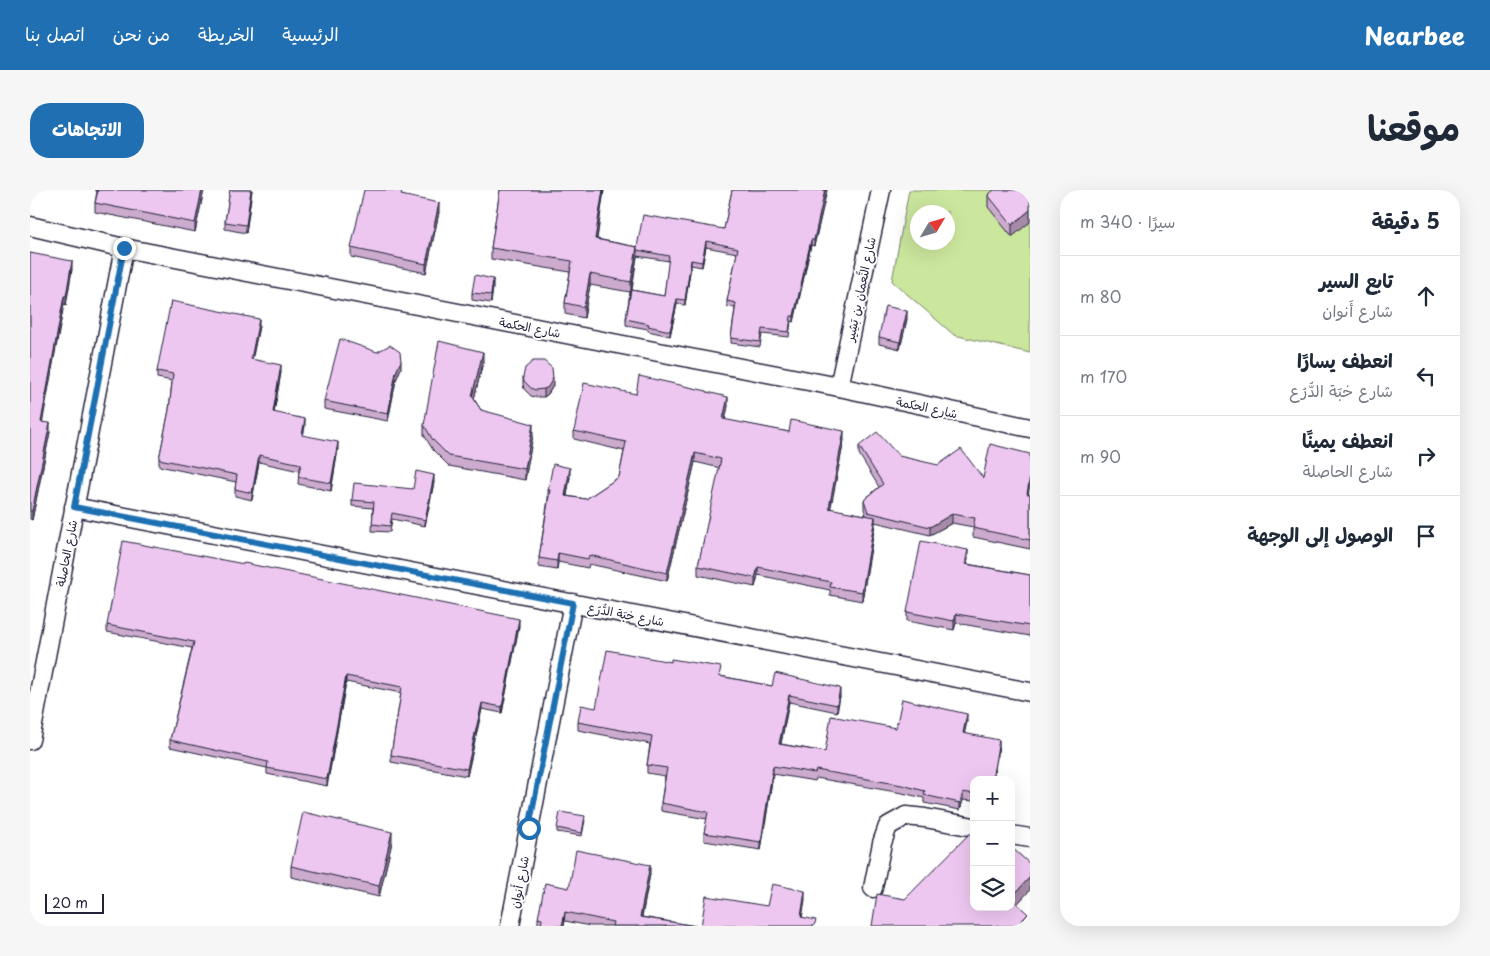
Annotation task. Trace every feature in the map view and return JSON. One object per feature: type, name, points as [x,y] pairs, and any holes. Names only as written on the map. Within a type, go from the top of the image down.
[{"type":"street","name":"شارع النُّعمان بن بَشِير","points":[[839,387],[881,190]]},
{"type":"street","name":"شارع الحكمة","points":[[30,226],[124,248],[839,387],[1030,428]]},
{"type":"street","name":"شارع الحاصلة","points":[[30,740],[124,248]]},
{"type":"street","name":"شارع خبَة الدُّرُع","points":[[74,507],[1030,692]]},
{"type":"street","name":"شارع أَنوان","points":[[510,926],[573,603]]},
{"type":"street","points":[[873,888],[882,843],[888,826],[906,816],[970,826]]},
{"type":"street","points":[[1015,836],[1030,838]]},
{"type":"green space","points":[[909,190],[1030,190],[1030,353],[954,335],[892,281]]},
{"type":"building","points":[[98,190],[202,190],[195,223],[95,203]]},
{"type":"building","points":[[230,190],[251,190],[246,225],[225,222]]},
{"type":"building","points":[[364,190],[402,190],[401,195],[439,203],[426,264],[351,248]]},
{"type":"building","points":[[500,190],[603,190],[595,239],[637,247],[631,282],[590,274],[584,307],[565,303],[572,261],[491,248]]},
{"type":"building","points":[[732,190],[825,190],[814,240],[811,240],[794,316],[791,316],[789,332],[762,329],[760,342],[731,338],[736,303],[727,301],[738,248],[706,241],[702,262],[691,260],[685,300],[677,299],[670,331],[626,319],[631,290],[664,296],[669,256],[637,250],[643,215],[724,229]]},
{"type":"building","points":[[994,190],[1030,190],[1030,210],[1012,225],[988,195]]},
{"type":"building","points":[[30,253],[72,261],[41,422],[50,423],[32,511],[30,511]]},
{"type":"building","points":[[475,275],[493,279],[491,295],[472,293]]},
{"type":"building","points":[[171,301],[259,319],[251,359],[281,365],[273,412],[305,419],[302,435],[338,442],[331,483],[298,477],[301,464],[259,455],[252,493],[235,489],[237,475],[159,459],[169,410],[173,374],[157,371]]},
{"type":"building","points":[[885,306],[907,311],[900,342],[879,337]]},
{"type":"building","points":[[340,339],[377,352],[390,345],[400,352],[401,361],[396,372],[388,414],[324,401]]},
{"type":"building","points":[[439,341],[483,352],[472,396],[481,410],[533,424],[525,469],[449,456],[433,440],[424,425]]},
{"type":"building","points":[[533,361],[544,361],[552,368],[553,378],[548,387],[544,389],[535,390],[524,381],[525,368]]},
{"type":"building","points":[[639,376],[728,397],[723,419],[789,432],[791,420],[844,431],[829,508],[875,517],[862,592],[830,587],[831,582],[758,567],[755,578],[698,566],[721,459],[695,453],[667,573],[589,555],[588,559],[558,553],[557,561],[539,558],[553,464],[570,468],[565,496],[586,499],[619,477],[626,442],[574,431],[584,383],[636,394]]},
{"type":"building","points":[[877,432],[899,456],[938,465],[961,449],[983,478],[990,444],[1030,454],[1030,476],[1027,494],[1030,495],[1030,540],[973,528],[975,518],[952,514],[930,527],[868,512],[864,500],[883,484],[859,446]]},
{"type":"building","points":[[416,471],[434,475],[425,520],[392,513],[390,526],[372,524],[374,502],[352,500],[354,483],[413,489]]},
{"type":"building","points":[[123,541],[244,563],[519,619],[502,707],[482,703],[467,769],[391,755],[402,687],[346,676],[327,779],[267,768],[268,762],[170,740],[194,642],[107,625]]},
{"type":"building","points":[[921,541],[968,550],[965,564],[1030,575],[1030,626],[956,614],[954,621],[907,612]]},
{"type":"building","points":[[607,650],[671,662],[671,659],[721,667],[719,676],[772,686],[775,673],[840,688],[837,705],[789,695],[779,744],[825,752],[831,716],[896,728],[902,699],[967,714],[963,733],[999,740],[993,776],[970,776],[970,793],[963,792],[960,803],[924,795],[925,791],[902,785],[816,770],[815,773],[773,766],[761,842],[704,833],[708,812],[661,803],[667,768],[647,765],[652,736],[578,722],[581,705],[596,708]]},
{"type":"building","points":[[303,812],[392,832],[379,886],[291,866]]},
{"type":"building","points":[[560,812],[585,816],[582,833],[557,828]]},
{"type":"building","points":[[970,834],[970,911],[1015,911],[1015,902],[1028,914],[1017,926],[872,926],[877,894],[905,899]]},
{"type":"building","points":[[576,850],[650,865],[640,917],[696,926],[612,926],[613,922],[565,912],[562,926],[541,926],[542,919],[538,918],[545,883],[569,888]]},
{"type":"building","points":[[1015,851],[1030,864],[1030,877],[1015,894]]},
{"type":"building","points":[[772,884],[805,891],[801,917],[816,920],[814,926],[701,926],[706,896],[767,906]]},
{"type":"route","points":[[124,248],[74,507],[573,603],[529,828]]}]
